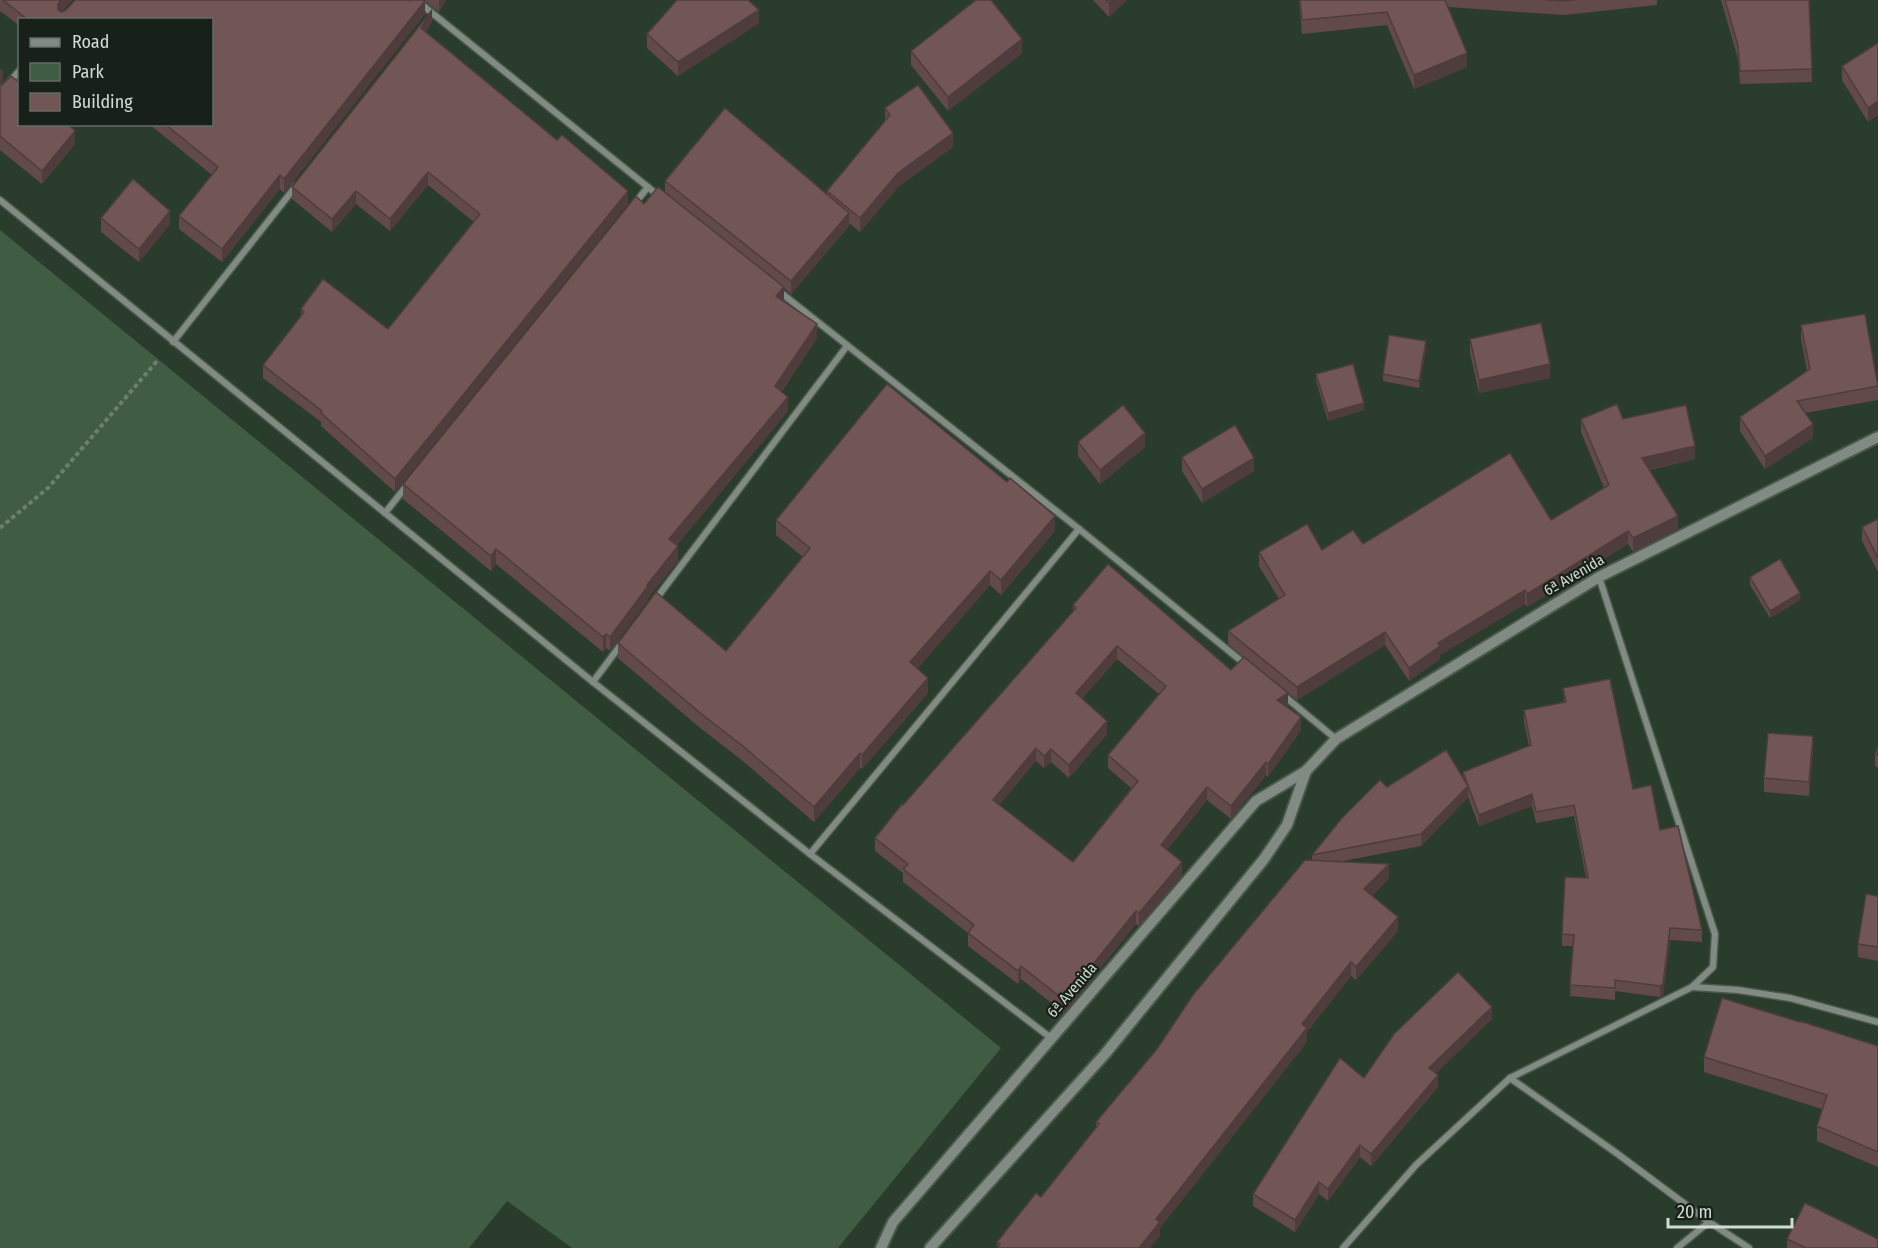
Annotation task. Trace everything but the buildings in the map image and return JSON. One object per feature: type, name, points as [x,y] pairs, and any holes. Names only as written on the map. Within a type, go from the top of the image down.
[{"type":"street","points":[[416,0],[666,201]]},
{"type":"street","points":[[425,23],[433,13]]},
{"type":"street","points":[[0,93],[18,72]]},
{"type":"street","points":[[173,342],[299,182]]},
{"type":"street","points":[[633,206],[648,187]]},
{"type":"street","points":[[0,200],[592,682],[810,854],[1051,1038]]},
{"type":"street","points":[[775,288],[1254,671]]},
{"type":"street","points":[[649,607],[847,346]]},
{"type":"street","name":"6ª Avenida","points":[[881,1248],[893,1222],[1256,801],[1306,771],[1336,739],[1599,577],[1878,437]]},
{"type":"street","points":[[384,513],[415,476]]},
{"type":"street","points":[[810,854],[1079,529]]},
{"type":"street","points":[[1343,1248],[1416,1165],[1510,1078],[1692,987],[1713,967],[1715,934],[1599,577]]},
{"type":"street","points":[[592,682],[628,635]]},
{"type":"street","points":[[1281,694],[1336,739]]},
{"type":"street","name":"6ª Avenida","points":[[930,1248],[1105,1054],[1264,859],[1287,825],[1306,771]]},
{"type":"street","points":[[1692,987],[1738,990],[1790,998],[1878,1022]]},
{"type":"street","points":[[1510,1078],[1709,1222],[1749,1248]]},
{"type":"street","points":[[1677,1248],[1709,1222]]},
{"type":"path","points":[[0,528],[50,487],[173,342]]},
{"type":"green space","points":[[0,230],[1001,1048],[838,1248],[572,1248],[507,1201],[469,1248],[0,1248]]}]
